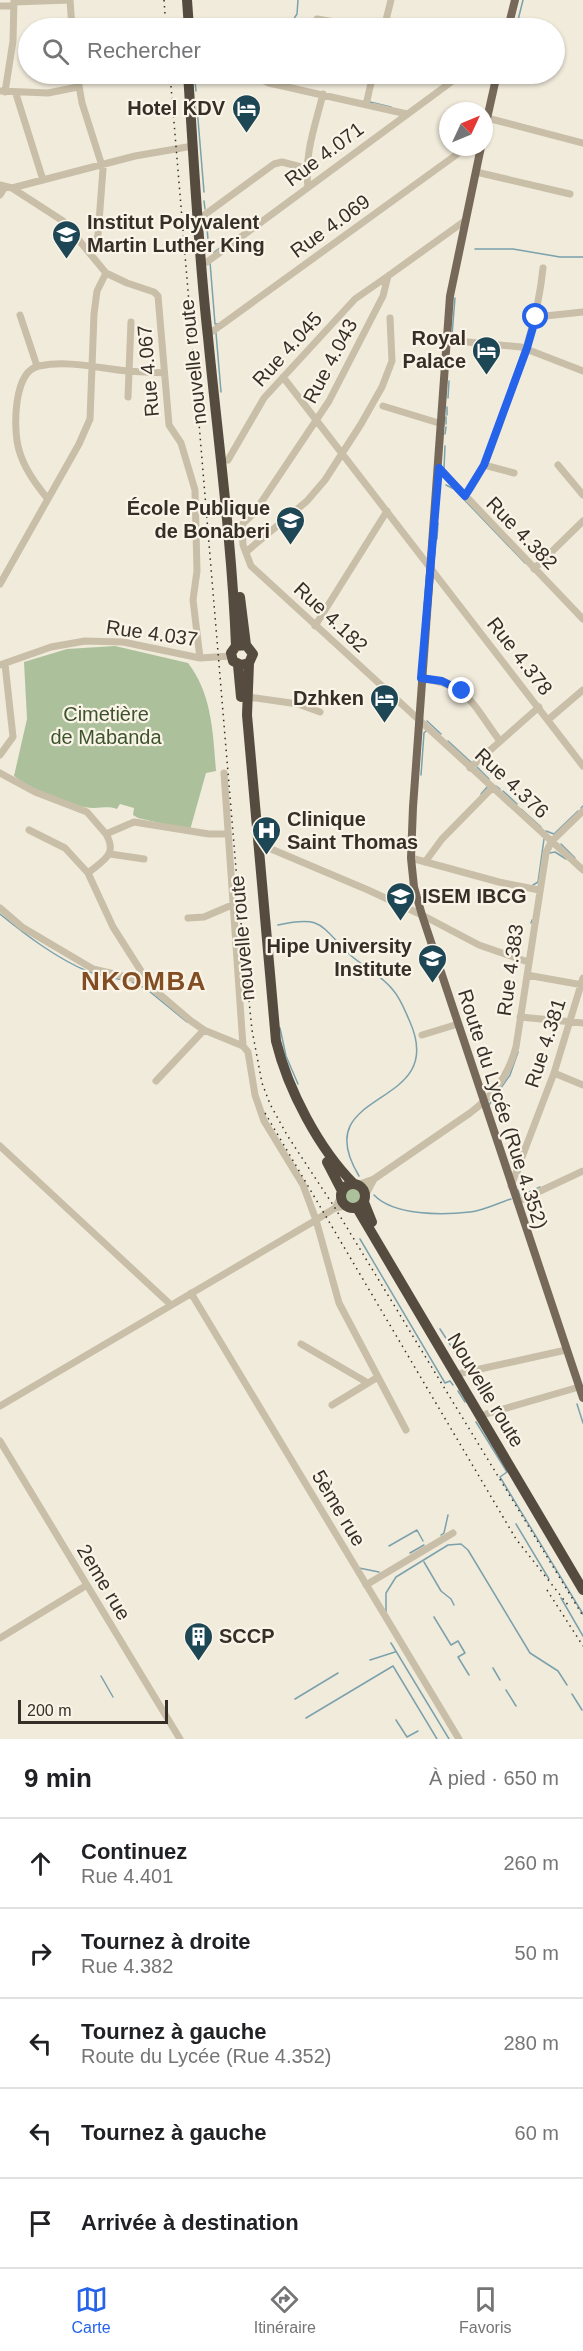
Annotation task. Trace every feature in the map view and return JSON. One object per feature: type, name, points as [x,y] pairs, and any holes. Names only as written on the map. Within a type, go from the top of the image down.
[{"type":"highway","points":[[182,0],[183,18]]},
{"type":"highway","points":[[187,0],[188,18]]},
{"type":"highway","name":"nouvelle route","points":[[189,84],[196,217],[240,655],[271,1041],[284,1091],[350,1201],[362,1188],[336,1166],[287,1080],[276,1041],[267,991]]},
{"type":"highway","name":"nouvelle route","points":[[194,84],[213,331],[238,529],[240,655],[248,697],[247,715],[257,843],[257,874]]},
{"type":"highway","points":[[350,1201],[346,1186],[356,1184]]},
{"type":"highway","name":"Nouvelle route","points":[[350,1201],[370,1219],[486,1414],[494,1434],[583,1590]]},
{"type":"highway","name":"Nouvelle route","points":[[350,1201],[583,1578]]},
{"type":"main road","points":[[510,18],[515,0]]},
{"type":"main road","points":[[491,102],[495,84]]},
{"type":"main road","name":"Route du Lycée (Rue 4.352)","points":[[479,156],[450,296],[439,468],[418,720],[417,777],[410,817],[410,852],[414,887],[422,915],[583,1398]]},
{"type":"street","points":[[0,6],[13,3],[70,0],[71,18]]},
{"type":"street","points":[[386,18],[391,0]]},
{"type":"street","points":[[13,3],[13,41],[2,92],[48,93],[78,87]]},
{"type":"street","points":[[78,84],[102,164],[101,212],[98,235],[91,254]]},
{"type":"street","points":[[274,84],[407,114]]},
{"type":"street","points":[[366,105],[371,84]]},
{"type":"street","name":"Rue 4.071","points":[[207,262],[448,84]]},
{"type":"street","points":[[16,93],[43,180]]},
{"type":"street","points":[[308,187],[305,168],[323,94]]},
{"type":"street","points":[[493,120],[583,143]]},
{"type":"street","points":[[0,195],[5,187],[43,180],[135,156],[193,146]]},
{"type":"street","name":"Rue 4.069","points":[[213,331],[455,156]]},
{"type":"street","points":[[203,216],[274,164],[282,162],[305,168]]},
{"type":"street","points":[[476,172],[570,194]]},
{"type":"street","name":"Rue 4.067","points":[[5,187],[63,221],[106,273],[154,292],[158,296],[170,425],[181,443],[195,490],[197,571],[193,600],[200,658]]},
{"type":"street","points":[[388,276],[466,220]]},
{"type":"street","points":[[465,496],[484,465],[527,348],[536,317],[543,268]]},
{"type":"street","points":[[0,584],[79,444],[90,419],[91,366],[97,291],[106,273]]},
{"type":"street","name":"Rue 4.045","points":[[228,460],[253,414],[283,377],[355,299],[388,276]]},
{"type":"street","name":"Rue 4.043","points":[[238,529],[254,513],[317,420],[351,360],[383,296],[388,276]]},
{"type":"street","points":[[536,317],[583,312]]},
{"type":"street","points":[[20,315],[30,351],[37,366]]},
{"type":"street","points":[[246,552],[307,501],[325,480],[376,399],[392,361],[390,318]]},
{"type":"street","points":[[128,397],[130,322]]},
{"type":"street","points":[[447,340],[527,348],[583,372]]},
{"type":"street","points":[[47,498],[32,479],[19,450],[15,415],[22,383],[30,370],[37,366],[60,364],[164,373]]},
{"type":"street","name":"Rue 4.378","points":[[283,377],[583,766]]},
{"type":"street","points":[[383,405],[442,424]]},
{"type":"street","points":[[484,465],[514,473]]},
{"type":"street","points":[[558,465],[583,495]]},
{"type":"street","name":"Rue 4.382","points":[[439,468],[583,620]]},
{"type":"street","points":[[315,626],[387,511]]},
{"type":"street","points":[[534,569],[583,521]]},
{"type":"street","name":"Rue 4.182","points":[[238,529],[251,566],[418,720]]},
{"type":"street","name":"Rue 4.037","points":[[3,664],[51,647],[85,641],[123,642],[200,658],[240,655]]},
{"type":"street","points":[[0,755],[13,737],[3,664]]},
{"type":"street","points":[[421,678],[442,681],[462,691],[500,741]]},
{"type":"street","points":[[549,719],[583,690]]},
{"type":"street","points":[[248,697],[298,704],[320,712]]},
{"type":"street","points":[[470,768],[539,707]]},
{"type":"street","name":"Rue 4.376","points":[[418,720],[583,870]]},
{"type":"street","points":[[0,773],[35,792],[87,812],[106,834],[111,846],[110,854],[88,873]]},
{"type":"street","points":[[224,773],[243,1046]]},
{"type":"street","points":[[425,862],[442,839],[492,788]]},
{"type":"street","name":"Rue 4.383","points":[[374,1179],[484,1103],[496,1090],[511,1067],[546,853],[551,842],[583,811]]},
{"type":"street","points":[[106,834],[130,823],[140,822],[209,834],[227,834]]},
{"type":"street","points":[[29,830],[65,849],[88,873],[113,927],[141,971],[144,981]]},
{"type":"street","points":[[257,843],[368,890],[479,945],[528,962]]},
{"type":"street","points":[[410,852],[425,862],[539,890]]},
{"type":"street","points":[[110,854],[144,859]]},
{"type":"street","points":[[188,918],[204,918],[232,905]]},
{"type":"street","points":[[0,908],[22,927],[93,969],[144,981],[191,1022],[204,1030],[243,1046],[248,1052],[255,1095],[264,1121],[303,1185],[316,1220],[339,1303],[406,1430]]},
{"type":"street","points":[[527,975],[582,982]]},
{"type":"street","name":"Rue 4.381","points":[[512,1186],[554,1073],[582,982]]},
{"type":"street","points":[[520,1017],[583,1023]]},
{"type":"street","points":[[422,1035],[458,1024]]},
{"type":"street","points":[[156,1082],[204,1030]]},
{"type":"street","points":[[554,1073],[583,1084]]},
{"type":"street","points":[[0,1146],[171,1305]]},
{"type":"street","points":[[517,1202],[583,1171]]},
{"type":"street","points":[[356,1184],[374,1179]]},
{"type":"street","points":[[0,1406],[350,1201],[374,1179]]},
{"type":"street","name":"5ème rue","points":[[191,1293],[459,1739]]},
{"type":"street","points":[[301,1344],[368,1383]]},
{"type":"street","points":[[462,1373],[566,1350]]},
{"type":"street","points":[[332,1405],[378,1377]]},
{"type":"street","points":[[486,1414],[579,1388]]},
{"type":"street","name":"2eme rue","points":[[0,1441],[180,1739]]},
{"type":"street","points":[[366,1585],[453,1533]]},
{"type":"street","points":[[0,1638],[87,1585]]},
{"type":"green space","name":"Cimetière de Mabanda","points":[[115,646],[188,663],[202,688],[210,714],[216,771],[206,773],[190,830],[138,818],[133,815],[134,808],[120,804],[117,809],[74,805],[31,787],[14,776],[27,719],[24,662],[67,649]]},
{"type":"green space","points":[[353,1186],[360,1189],[363,1196],[360,1203],[353,1206],[346,1203],[343,1196],[346,1189]]},
{"type":"waterway","points":[[294,18],[297,14],[298,0]]},
{"type":"waterway","points":[[518,18],[523,0]]},
{"type":"waterway","points":[[195,84],[196,91]]},
{"type":"waterway","points":[[370,102],[391,107]]},
{"type":"waterway","points":[[197,107],[204,192]]},
{"type":"waterway","points":[[204,201],[205,209]]},
{"type":"waterway","points":[[206,216],[209,251],[213,253],[221,247]]},
{"type":"waterway","points":[[475,249],[513,249],[560,257],[583,257]]},
{"type":"waterway","points":[[210,262],[215,324],[218,324]]},
{"type":"waterway","points":[[452,335],[455,298]]},
{"type":"waterway","points":[[216,333],[221,392]]},
{"type":"waterway","points":[[448,398],[449,381]]},
{"type":"waterway","points":[[447,407],[447,415]]},
{"type":"waterway","points":[[446,417],[446,424]]},
{"type":"waterway","points":[[445,434],[446,427]]},
{"type":"waterway","points":[[444,468],[445,446]]},
{"type":"waterway","points":[[446,485],[454,489],[525,563]]},
{"type":"waterway","points":[[437,539],[438,523]]},
{"type":"waterway","points":[[427,721],[441,734]]},
{"type":"waterway","points":[[421,775],[424,733],[427,730]]},
{"type":"waterway","points":[[448,741],[472,763]]},
{"type":"waterway","points":[[477,767],[489,779]]},
{"type":"waterway","points":[[481,794],[488,786]]},
{"type":"waterway","points":[[496,786],[500,789]]},
{"type":"waterway","points":[[503,791],[517,804]]},
{"type":"waterway","points":[[521,809],[541,827]]},
{"type":"waterway","points":[[546,831],[554,834],[578,811]]},
{"type":"waterway","points":[[533,885],[538,882],[544,839]]},
{"type":"waterway","points":[[561,844],[575,858]]},
{"type":"waterway","points":[[550,853],[555,852],[566,859]]},
{"type":"waterway","points":[[0,914],[42,946],[75,966],[128,981]]},
{"type":"waterway","points":[[278,925],[303,921],[318,924],[324,928],[353,957],[388,984],[403,1005],[410,1022],[417,1051],[411,1071],[397,1086],[362,1112],[350,1127],[347,1147],[359,1176]]},
{"type":"waterway","points":[[132,982],[147,989]]},
{"type":"waterway","points":[[149,991],[187,1022]]},
{"type":"waterway","points":[[280,1028],[286,1056],[298,1084]]},
{"type":"waterway","points":[[489,1105],[510,1075],[518,1052]]},
{"type":"waterway","points":[[518,1176],[521,1169]]},
{"type":"waterway","points":[[525,1194],[540,1187]]},
{"type":"waterway","points":[[518,1190],[520,1196]]},
{"type":"waterway","points":[[374,1195],[394,1207],[433,1213],[475,1211],[511,1199]]},
{"type":"waterway","points":[[360,1239],[445,1383],[450,1381],[453,1385]]},
{"type":"waterway","points":[[440,1329],[466,1369]]},
{"type":"waterway","points":[[458,1391],[465,1402]]},
{"type":"waterway","points":[[577,1404],[583,1423]]},
{"type":"waterway","points":[[476,1422],[507,1472],[500,1477],[583,1614]]},
{"type":"waterway","points":[[441,1535],[444,1533],[448,1515]]},
{"type":"waterway","points":[[516,1524],[549,1579]]},
{"type":"waterway","points":[[389,1546],[417,1530],[423,1541]]},
{"type":"waterway","points":[[386,1612],[386,1593],[396,1577],[448,1545],[461,1544],[468,1550],[530,1653],[558,1671],[567,1685]]},
{"type":"waterway","points":[[410,1553],[424,1545]]},
{"type":"waterway","points":[[424,1562],[441,1591],[451,1599],[454,1605]]},
{"type":"waterway","points":[[359,1568],[379,1572]]},
{"type":"waterway","points":[[561,1598],[583,1636]]},
{"type":"waterway","points":[[434,1617],[451,1645],[458,1641],[465,1653],[458,1657],[469,1675]]},
{"type":"waterway","points":[[391,1643],[449,1739]]},
{"type":"waterway","points":[[370,1660],[395,1652]]},
{"type":"waterway","points":[[306,1718],[393,1666],[437,1739]]},
{"type":"waterway","points":[[493,1668],[500,1680]]},
{"type":"waterway","points":[[295,1699],[338,1673]]},
{"type":"waterway","points":[[101,1676],[113,1697]]},
{"type":"waterway","points":[[506,1690],[516,1706]]},
{"type":"waterway","points":[[572,1694],[582,1710]]},
{"type":"waterway","points":[[396,1720],[407,1737],[418,1731]]},
{"type":"railway","points":[[164,0],[165,18]]},
{"type":"railway","points":[[171,84],[238,893],[252,1030],[262,1083],[270,1104],[287,1135],[335,1208],[583,1616]]},
{"type":"railway","points":[[265,1113],[516,1539],[568,1605]]},
{"type":"railway","points":[[547,1590],[583,1646]]},
{"type":"place","name":"Hotel KDV","points":[[246,134]]},
{"type":"place","name":"Institut Polyvalent Martin Luther King","points":[[66,260]]},
{"type":"place","name":"Royal Palace","points":[[487,376]]},
{"type":"place","name":"École Publique de Bonaberi","points":[[291,546]]},
{"type":"place","name":"Dzhken","points":[[385,724]]},
{"type":"place","name":"Clinique Saint Thomas","points":[[266,856]]},
{"type":"place","name":"ISEM IBCG","points":[[401,922]]},
{"type":"place","name":"Hipe University Institute","points":[[433,984]]},
{"type":"place","name":"SCCP","points":[[198,1662]]},
{"type":"district","name":"NKOMBA","points":[[144,981]]},
{"type":"route","points":[[462,691],[442,681],[421,678],[439,468],[465,496],[484,465],[536,317]]}]
